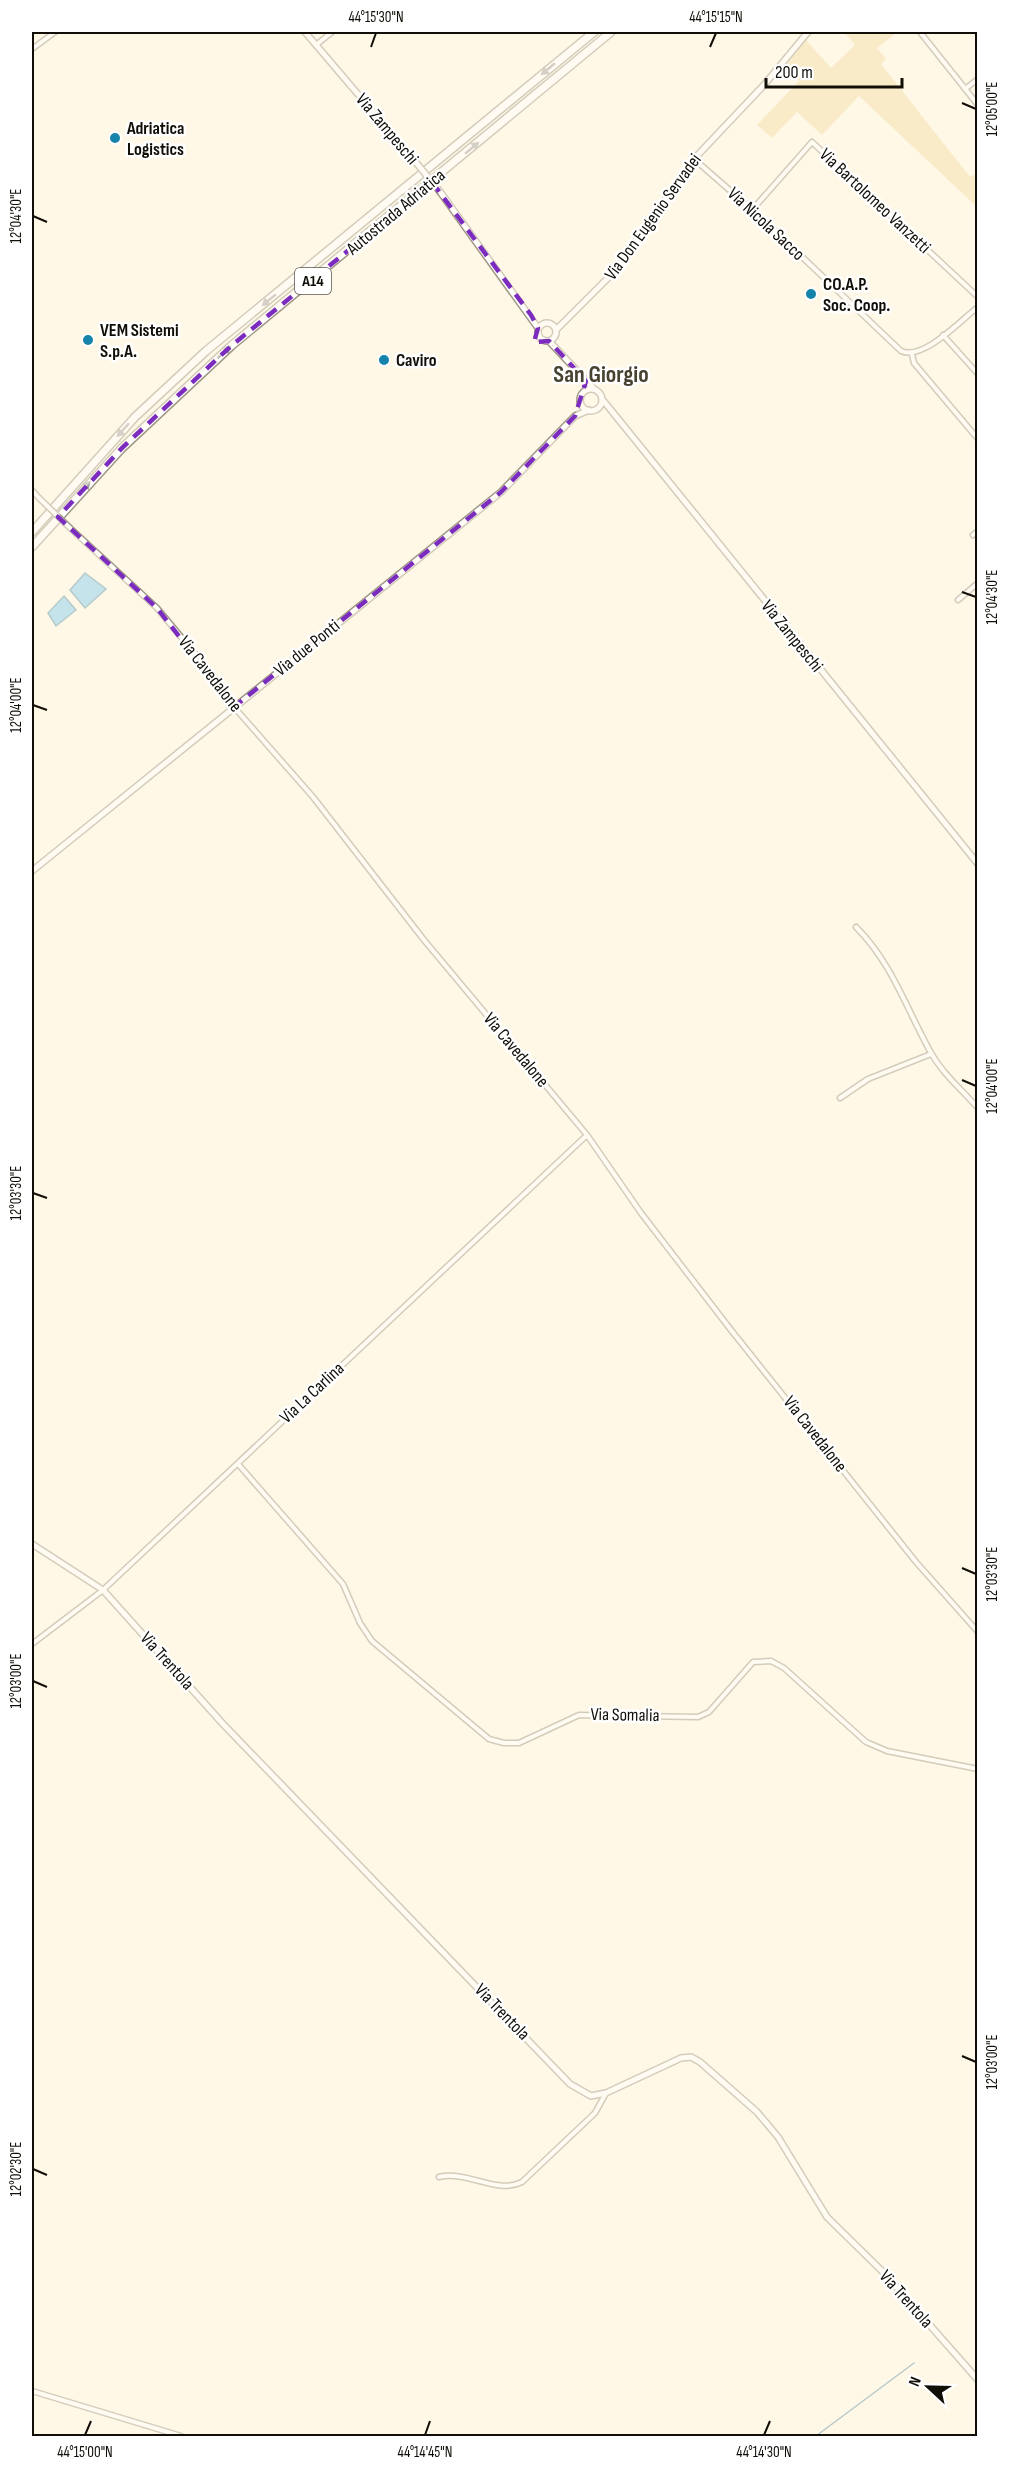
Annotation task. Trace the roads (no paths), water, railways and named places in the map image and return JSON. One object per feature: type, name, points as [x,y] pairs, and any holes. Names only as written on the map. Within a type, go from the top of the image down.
[{"type":"highway","name":"Autostrada Adriatica","points":[[32,532],[135,417],[206,351],[594,32]]},
{"type":"highway","name":"Autostrada Adriatica","points":[[32,547],[122,448],[231,346],[611,32]]},
{"type":"street","points":[[32,49],[55,32]]},
{"type":"street","name":"Via Zampeschi","points":[[305,32],[441,193],[531,315],[538,328],[539,336],[549,341]]},
{"type":"street","points":[[316,45],[332,32]]},
{"type":"street","name":"Via Don Eugenio Servadei","points":[[549,341],[567,319],[614,272],[694,159],[764,85],[807,32]]},
{"type":"street","points":[[920,32],[978,105]]},
{"type":"street","points":[[965,89],[978,79]]},
{"type":"street","name":"Via Bartolomeo Vanzetti","points":[[752,210],[812,142],[978,297]]},
{"type":"street","name":"Via Nicola Sacco","points":[[694,159],[752,210],[901,351],[912,354]]},
{"type":"street","points":[[978,307],[925,350],[912,354],[914,363],[978,439]]},
{"type":"street","name":"Via Zampeschi","points":[[531,315],[548,322]]},
{"type":"street","points":[[538,328],[548,322],[567,319]]},
{"type":"street","points":[[548,322],[555,333],[559,350]]},
{"type":"street","points":[[943,335],[978,374]]},
{"type":"street","points":[[549,341],[600,393],[602,399],[600,406]]},
{"type":"street","points":[[586,381],[585,391],[580,401],[589,410],[600,406],[608,407]]},
{"type":"street","points":[[585,391],[594,389]]},
{"type":"street","name":"Via Zampeschi","points":[[602,399],[978,864]]},
{"type":"street","name":"Via due Ponti","points":[[575,416],[580,401]]},
{"type":"street","name":"Via due Ponti","points":[[32,872],[234,706],[501,492],[575,416],[589,410]]},
{"type":"street","name":"Via Cavedalone","points":[[32,490],[157,608],[212,674],[234,706],[313,797],[424,940],[587,1135],[641,1213],[731,1330],[916,1562],[978,1632]]},
{"type":"street","points":[[958,600],[978,583]]},
{"type":"street","points":[[856,927],[880,954],[894,976],[931,1054],[978,1108]]},
{"type":"street","points":[[840,1098],[868,1079],[931,1054]]},
{"type":"street","name":"Via La Carlina","points":[[32,1644],[103,1590],[587,1135]]},
{"type":"street","name":"Via Somalia","points":[[238,1464],[343,1584],[360,1623],[372,1641],[489,1739],[504,1743],[519,1743],[579,1715],[698,1717],[709,1712],[753,1662],[766,1660],[778,1663],[866,1742],[887,1751],[978,1769]]},
{"type":"street","name":"Via Trentola","points":[[32,1545],[103,1590],[223,1724],[570,2084],[591,2096],[606,2093],[681,2058],[691,2057],[700,2062],[757,2112],[778,2137],[827,2217],[884,2273],[978,2380]]},
{"type":"street","points":[[439,2177],[457,2175],[508,2186],[522,2182],[595,2113],[606,2093]]},
{"type":"street","points":[[32,2391],[181,2436]]},
{"type":"water","points":[[85,573],[106,589],[85,608],[70,590]]},
{"type":"water","points":[[64,596],[76,610],[56,626],[48,613]]},
{"type":"waterway","points":[[816,2436],[914,2363]]},
{"type":"place","name":"Adriatica Logistics","points":[[115,138]]},
{"type":"place","name":"CO.A.P. Soc. Coop.","points":[[811,294]]},
{"type":"place","name":"VEM Sistemi S.p.A.","points":[[88,340]]},
{"type":"place","name":"Caviro","points":[[384,360]]},
{"type":"district","name":"San Giorgio","points":[[601,374]]}]
